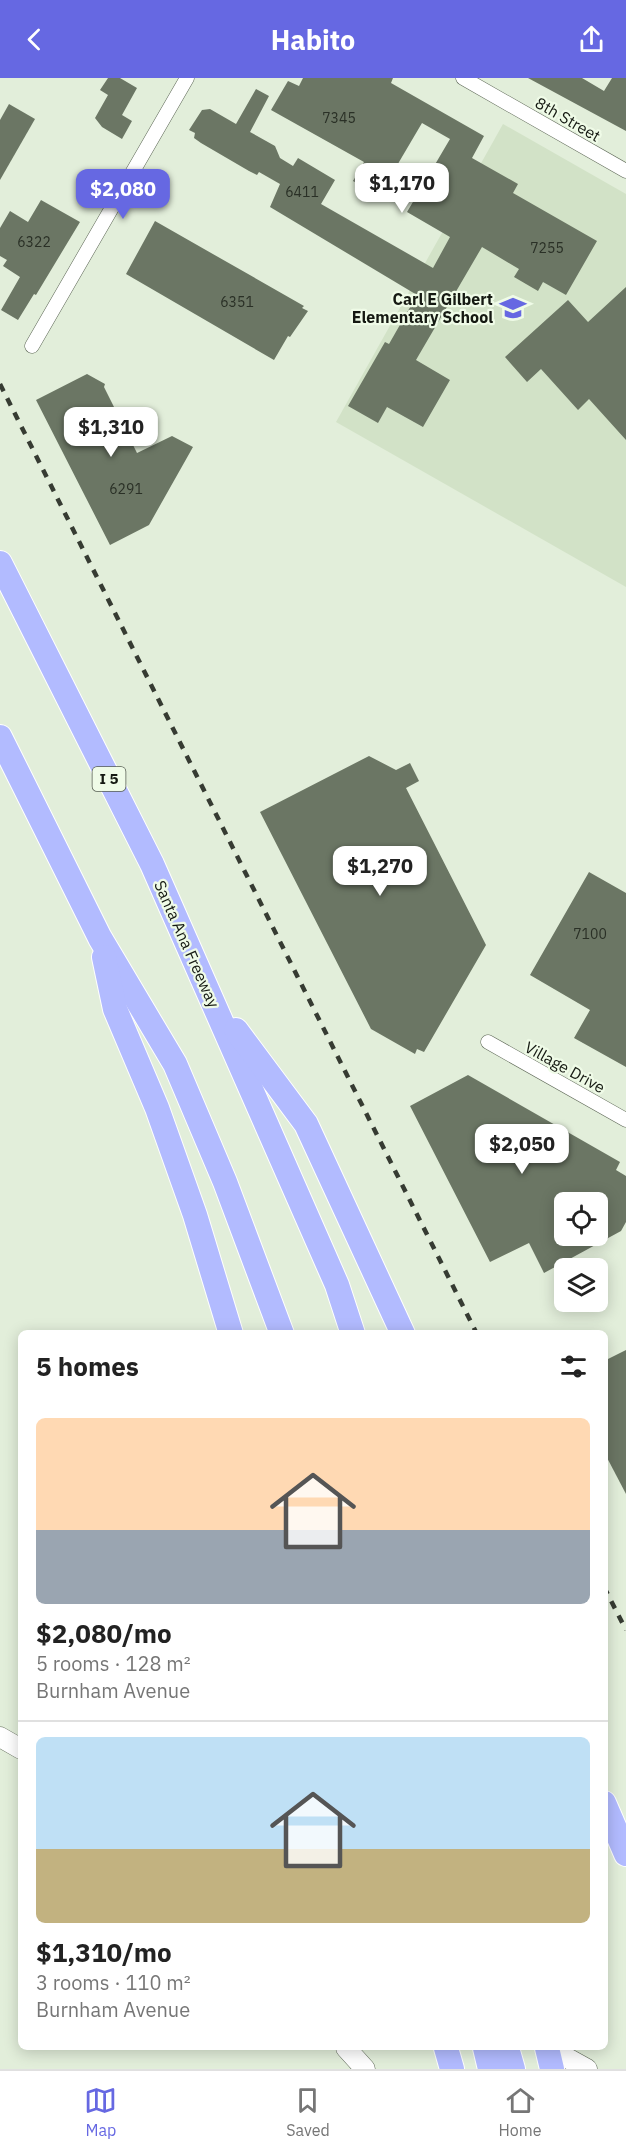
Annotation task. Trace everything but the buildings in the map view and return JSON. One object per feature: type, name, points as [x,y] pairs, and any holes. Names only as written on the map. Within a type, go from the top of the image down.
[{"type":"highway","name":"Santa Ana Freeway","points":[[0,563],[152,864],[337,1285],[352,1330]]},
{"type":"highway","points":[[0,737],[100,938],[175,1064],[225,1182],[280,1330]]},
{"type":"highway","points":[[100,938],[115,1009],[156,1108],[195,1215],[230,1330]]},
{"type":"highway","points":[[211,997],[306,1124],[401,1330]]},
{"type":"highway","points":[[608,1812],[626,1854]]},
{"type":"highway","points":[[447,2050],[452,2069]]},
{"type":"highway","points":[[485,2050],[490,2069]]},
{"type":"highway","points":[[508,2050],[513,2069]]},
{"type":"highway","points":[[548,2050],[552,2069]]},
{"type":"main road","points":[[0,1737],[18,1747]]},
{"type":"main road","points":[[348,2050],[365,2069]]},
{"type":"main road","points":[[552,2050],[588,2069]]},
{"type":"street","points":[[32,346],[187,78]]},
{"type":"street","name":"8th Street","points":[[463,78],[488,84],[626,171]]},
{"type":"street","name":"Village Drive","points":[[488,1042],[626,1120]]},
{"type":"shaded area","name":"Carl E Gilbert Elementary School","points":[[503,124],[626,194],[626,587],[336,422]]},
{"type":"railway","points":[[0,384],[475,1330]]},
{"type":"railway","points":[[608,1595],[626,1630]]},
{"type":"place","name":"Carl E Gilbert Elementary School","points":[[513,308]]}]
